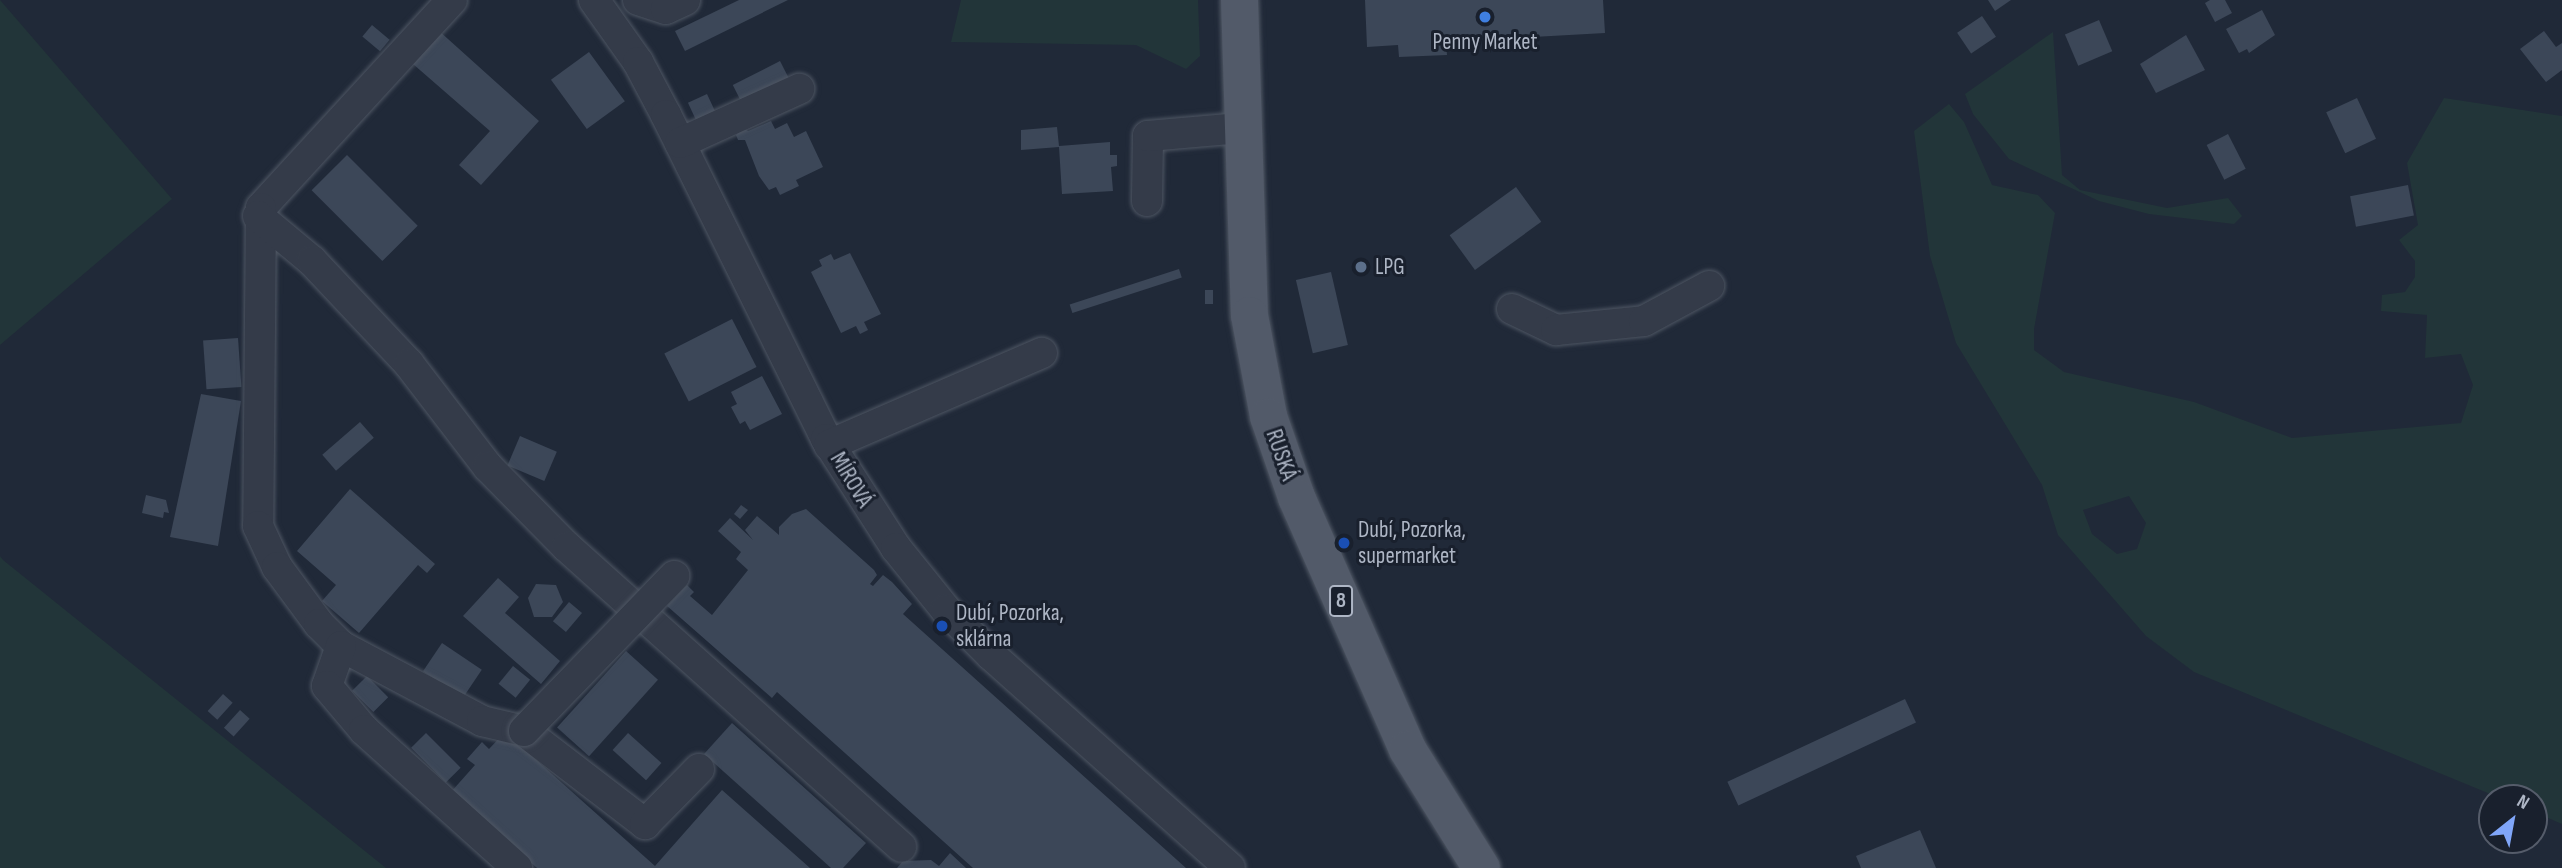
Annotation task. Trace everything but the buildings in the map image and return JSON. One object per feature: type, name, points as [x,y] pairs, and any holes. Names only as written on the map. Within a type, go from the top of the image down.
[{"type":"main road","name":"RUSKÁ","points":[[1240,0],[1241,128],[1250,315],[1274,437],[1407,749],[1481,868]]},
{"type":"street","points":[[452,0],[274,190],[258,216],[258,526],[277,567],[319,624],[341,646],[482,720],[524,731],[645,824],[699,769]]},
{"type":"street","points":[[638,0],[666,9],[685,0]]},
{"type":"street","name":"MÍROVÁ","points":[[602,2],[638,62],[680,143],[829,445],[876,521],[959,624],[1230,868]]},
{"type":"street","points":[[680,143],[799,89]]},
{"type":"street","points":[[1147,201],[1147,136],[1241,128]]},
{"type":"street","points":[[258,216],[339,289],[409,364],[488,467],[567,547],[901,847]]},
{"type":"street","points":[[1512,309],[1556,330],[1644,321],[1709,286]]},
{"type":"street","points":[[829,445],[1042,353]]},
{"type":"street","points":[[524,731],[674,576]]},
{"type":"street","points":[[341,646],[327,686],[364,730],[516,868]]},
{"type":"green space","points":[[0,0],[172,199],[0,345]]},
{"type":"green space","points":[[961,0],[1198,0],[1200,56],[1186,69],[1136,45],[951,42]]},
{"type":"green space","points":[[2053,32],[2062,175],[2080,190],[2167,208],[2228,198],[2242,216],[2234,224],[2149,214],[2099,201],[2009,159],[1973,114],[1965,94]]},
{"type":"green space","points":[[2444,98],[2562,116],[2562,824],[2548,818],[2548,784],[2478,784],[2478,789],[2194,672],[2146,636],[2058,535],[2042,485],[1956,343],[1930,256],[1914,131],[1949,104],[1964,122],[1992,185],[2038,195],[2055,213],[2034,329],[2034,350],[2064,372],[2194,402],[2292,438],[2461,423],[2473,385],[2461,354],[2425,358],[2427,315],[2381,311],[2382,295],[2405,292],[2415,277],[2415,261],[2399,240],[2418,225],[2407,163]],"holes":[[[2129,496],[2146,523],[2137,549],[2117,554],[2092,534],[2083,510]]]},
{"type":"green space","points":[[0,556],[3,560],[386,868],[0,868]]},
{"type":"place","name":"Penny Market","points":[[1485,17]]},
{"type":"place","name":"LPG","points":[[1361,267]]},
{"type":"place","name":"Dubí, Pozorka, supermarket","points":[[1344,543]]},
{"type":"place","name":"Dubí, Pozorka, sklárna","points":[[942,626]]}]
